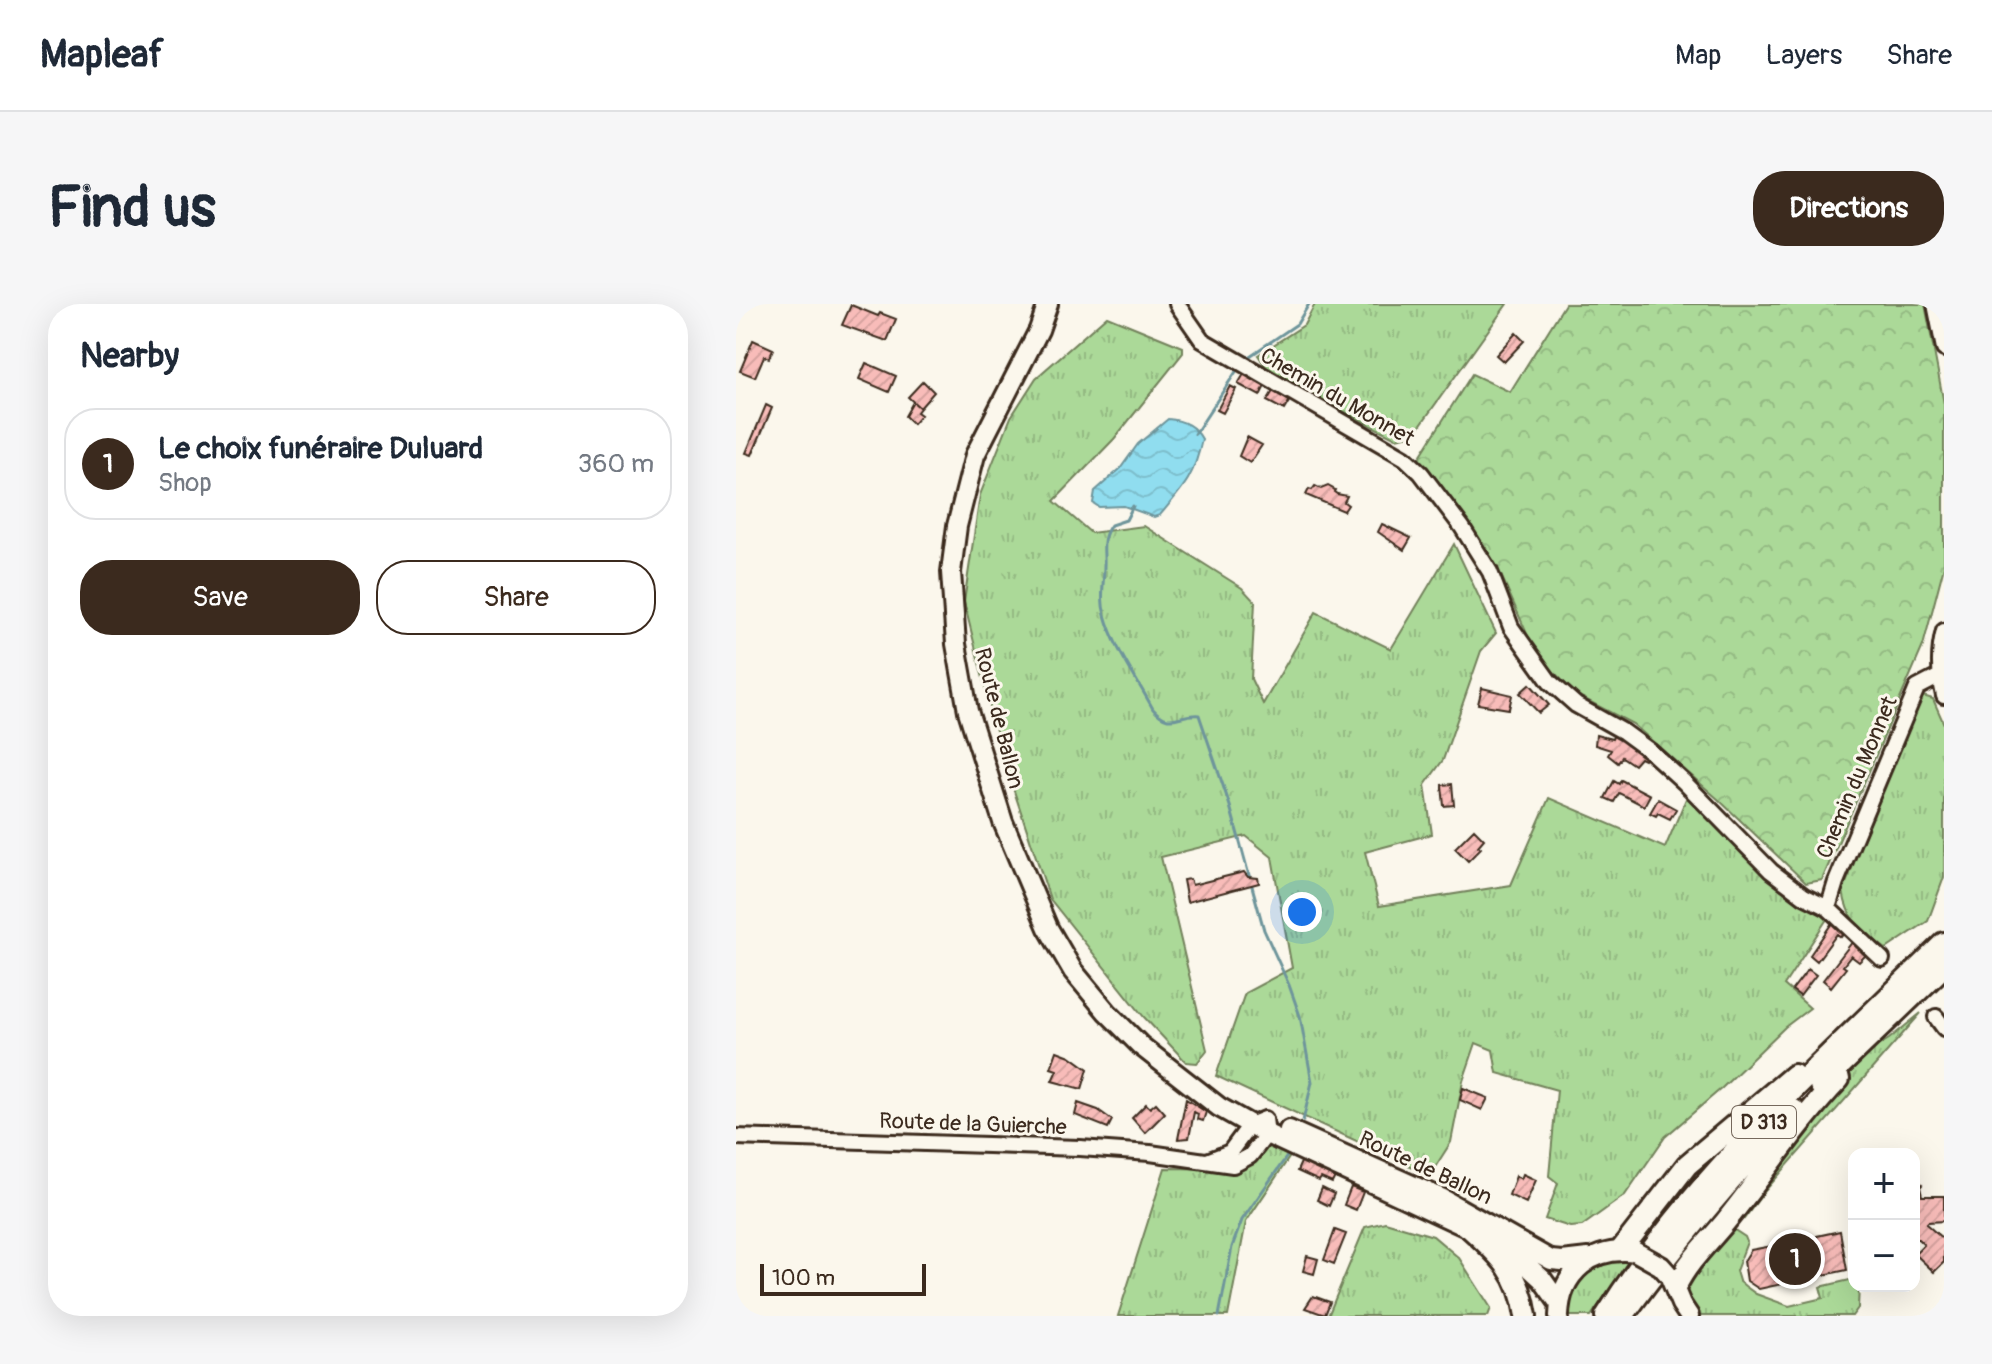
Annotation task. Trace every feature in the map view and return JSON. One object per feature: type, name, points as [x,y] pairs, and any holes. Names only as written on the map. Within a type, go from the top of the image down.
[{"type":"highway","name":"D 313","points":[[1606,1316],[1665,1233],[1720,1168],[1944,943]]},
{"type":"highway","name":"D 313","points":[[1623,1316],[1679,1240],[1734,1174],[1794,1110],[1944,966]]},
{"type":"highway","points":[[1628,1251],[1687,1165],[1786,1082],[1865,1009],[1879,1007]]},
{"type":"highway","points":[[1679,1299],[1681,1274],[1819,1101],[1860,1057],[1863,1043]]},
{"type":"highway","points":[[1471,1229],[1504,1259],[1523,1297],[1526,1316]]},
{"type":"main road","name":"Route de Ballon","points":[[1048,304],[1039,330],[975,455],[957,526],[951,572],[956,644],[968,711],[1003,822],[1048,928],[1073,971],[1107,1012],[1141,1046],[1219,1107],[1471,1229],[1520,1259],[1542,1279],[1559,1309]]},
{"type":"main road","name":"Route de Ballon","points":[[1261,1126],[1443,1199],[1551,1260],[1628,1251]]},
{"type":"main road","points":[[1628,1251],[1661,1266],[1679,1299]]},
{"type":"main road","points":[[1559,1309],[1566,1281],[1588,1258]]},
{"type":"street","name":"Chemin du Monnet","points":[[1177,304],[1202,340],[1405,458],[1462,527],[1490,572],[1511,627],[1550,682],[1576,705],[1624,732],[1650,751],[1771,871],[1804,896],[1828,908],[1882,959]]},
{"type":"street","points":[[1935,304],[1944,349]]},
{"type":"street","points":[[1944,631],[1940,645],[1940,676],[1944,696]]},
{"type":"street","name":"Chemin du Monnet","points":[[1828,908],[1917,688],[1940,676]]},
{"type":"street","name":"Route de la Guierche","points":[[736,1137],[1080,1148],[1150,1153],[1225,1165],[1241,1162],[1250,1156],[1261,1126]]},
{"type":"green space","points":[[1315,304],[1507,304],[1414,434],[1396,438],[1272,376],[1258,355],[1304,325]]},
{"type":"green space","points":[[1565,304],[1925,304],[1944,404],[1944,566],[1923,646],[1822,880],[1806,883],[1633,724],[1575,694],[1535,652],[1501,575],[1419,458],[1472,374],[1510,392]]},
{"type":"green space","points":[[1107,316],[1183,347],[1183,353],[1114,439],[1054,501],[1091,533],[1144,526],[1242,588],[1255,602],[1251,679],[1263,704],[1316,612],[1391,649],[1454,544],[1496,633],[1481,651],[1443,760],[1425,785],[1432,834],[1365,852],[1379,906],[1511,885],[1549,798],[1665,848],[1688,794],[1770,877],[1827,919],[1784,985],[1810,1008],[1785,1027],[1665,1137],[1625,1195],[1582,1226],[1570,1227],[1545,1219],[1558,1183],[1549,1176],[1557,1090],[1497,1073],[1493,1050],[1476,1043],[1463,1081],[1451,1142],[1430,1175],[1216,1076],[1245,993],[1292,968],[1272,857],[1246,836],[1161,857],[1207,1050],[1197,1063],[1186,1062],[1144,1017],[1050,899],[1002,755],[964,602],[980,495],[1011,417],[1036,378]]},
{"type":"green space","points":[[1923,696],[1933,699],[1944,724],[1944,877],[1928,921],[1886,949],[1857,925],[1848,911],[1843,891],[1917,704]]},
{"type":"green space","points":[[1921,1013],[1764,1192],[1744,1219],[1734,1211],[1819,1101],[1860,1057]]},
{"type":"green space","points":[[1277,1144],[1293,1152],[1246,1222],[1228,1316],[1118,1316],[1165,1168],[1234,1169],[1269,1145]]},
{"type":"green space","points":[[1385,1222],[1433,1236],[1459,1258],[1491,1308],[1488,1316],[1328,1316],[1365,1227]]},
{"type":"green space","points":[[1724,1223],[1745,1237],[1747,1242],[1736,1271],[1739,1281],[1756,1294],[1789,1306],[1823,1298],[1820,1287],[1848,1280],[1848,1292],[1859,1292],[1858,1308],[1852,1316],[1689,1316],[1681,1274]]},
{"type":"green space","points":[[1630,1261],[1591,1316],[1567,1316],[1566,1303],[1591,1267],[1600,1262]]},
{"type":"water","points":[[1168,419],[1188,424],[1202,439],[1196,463],[1187,480],[1160,515],[1154,517],[1124,506],[1099,507],[1093,503],[1095,491],[1120,469],[1138,444]]},
{"type":"building","points":[[851,305],[878,316],[880,313],[896,319],[887,341],[842,325]]},
{"type":"building","points":[[1516,333],[1524,341],[1504,362],[1496,355]]},
{"type":"building","points":[[753,340],[773,349],[769,358],[764,356],[755,377],[740,371]]},
{"type":"building","points":[[866,363],[896,376],[889,392],[859,379]]},
{"type":"building","points":[[1244,374],[1265,386],[1260,396],[1238,384]]},
{"type":"building","points":[[923,381],[934,392],[920,408],[908,397]]},
{"type":"building","points":[[1230,386],[1236,389],[1223,413],[1217,410]]},
{"type":"building","points":[[1273,391],[1290,400],[1284,410],[1267,401]]},
{"type":"building","points":[[913,402],[920,408],[917,412],[921,415],[913,424],[905,416]]},
{"type":"building","points":[[766,405],[772,408],[752,455],[746,453]]},
{"type":"building","points":[[1247,437],[1262,445],[1250,463],[1239,456]]},
{"type":"building","points":[[1315,486],[1321,489],[1328,486],[1337,494],[1347,496],[1344,502],[1348,505],[1344,511],[1306,495]]},
{"type":"building","points":[[1382,524],[1411,538],[1404,550],[1378,532]]},
{"type":"building","points":[[1530,684],[1549,705],[1539,713],[1520,693]]},
{"type":"building","points":[[1482,688],[1512,695],[1509,709],[1478,704]]},
{"type":"building","points":[[1614,734],[1645,754],[1644,760],[1640,758],[1634,765],[1622,757],[1618,763],[1608,755],[1611,750],[1595,745],[1596,735],[1612,739]]},
{"type":"building","points":[[1621,780],[1650,795],[1644,806],[1619,793],[1614,802],[1605,798],[1614,781],[1619,784]]},
{"type":"building","points":[[1452,784],[1454,805],[1444,806],[1442,785]]},
{"type":"building","points":[[1658,799],[1676,809],[1670,819],[1650,813]]},
{"type":"building","points":[[1474,829],[1484,839],[1478,846],[1481,848],[1468,861],[1455,848]]},
{"type":"building","points":[[1244,872],[1248,877],[1258,878],[1259,883],[1187,902],[1183,880],[1190,879],[1192,885]]},
{"type":"building","points":[[1832,923],[1844,933],[1841,937],[1837,934],[1817,961],[1810,955]]},
{"type":"building","points":[[1853,941],[1866,955],[1859,962],[1851,956],[1831,987],[1823,980]]},
{"type":"building","points":[[1808,969],[1816,975],[1800,996],[1792,990]]},
{"type":"building","points":[[1057,1051],[1088,1069],[1082,1089],[1052,1081],[1057,1070],[1051,1068]]},
{"type":"building","points":[[1463,1088],[1488,1098],[1482,1110],[1460,1100]]},
{"type":"building","points":[[1186,1099],[1206,1112],[1203,1121],[1197,1119],[1198,1114],[1194,1112],[1189,1138],[1178,1139]]},
{"type":"building","points":[[1078,1103],[1098,1110],[1112,1120],[1108,1128],[1075,1115]]},
{"type":"building","points":[[1156,1103],[1165,1113],[1145,1133],[1132,1118],[1146,1104],[1150,1108]]},
{"type":"building","points":[[1302,1160],[1336,1175],[1332,1183],[1297,1171]]},
{"type":"building","points":[[1523,1174],[1536,1180],[1526,1203],[1509,1195],[1516,1176],[1521,1179]]},
{"type":"building","points":[[1351,1187],[1363,1192],[1356,1210],[1344,1205]]},
{"type":"building","points":[[1920,1187],[1922,1196],[1944,1196],[1944,1221],[1926,1224],[1944,1240],[1944,1262],[1934,1272],[1920,1259],[1920,1249],[1924,1245],[1920,1241]]},
{"type":"building","points":[[1322,1188],[1334,1194],[1329,1206],[1317,1200]]},
{"type":"building","points":[[1335,1230],[1346,1234],[1334,1264],[1324,1260]]},
{"type":"building","points":[[1840,1231],[1847,1270],[1759,1289],[1747,1281],[1744,1261],[1751,1250],[1772,1246],[1783,1248],[1786,1243]]},
{"type":"building","points":[[1307,1256],[1318,1259],[1314,1274],[1303,1271]]},
{"type":"building","points":[[1313,1296],[1330,1302],[1325,1315],[1305,1308]]},
{"type":"waterway","points":[[1244,360],[1297,324],[1309,304]]},
{"type":"waterway","points":[[1195,434],[1239,367]]},
{"type":"waterway","points":[[1133,506],[1126,520],[1111,525],[1105,535],[1102,597],[1105,615],[1120,651],[1153,709],[1170,719],[1199,715],[1230,806],[1264,930],[1300,1016],[1312,1082],[1303,1121]]},
{"type":"waterway","points":[[1219,1316],[1232,1247],[1242,1220],[1290,1152]]},
{"type":"place","name":"Le choix funéraire Duluard","points":[[1795,1259]]}]
